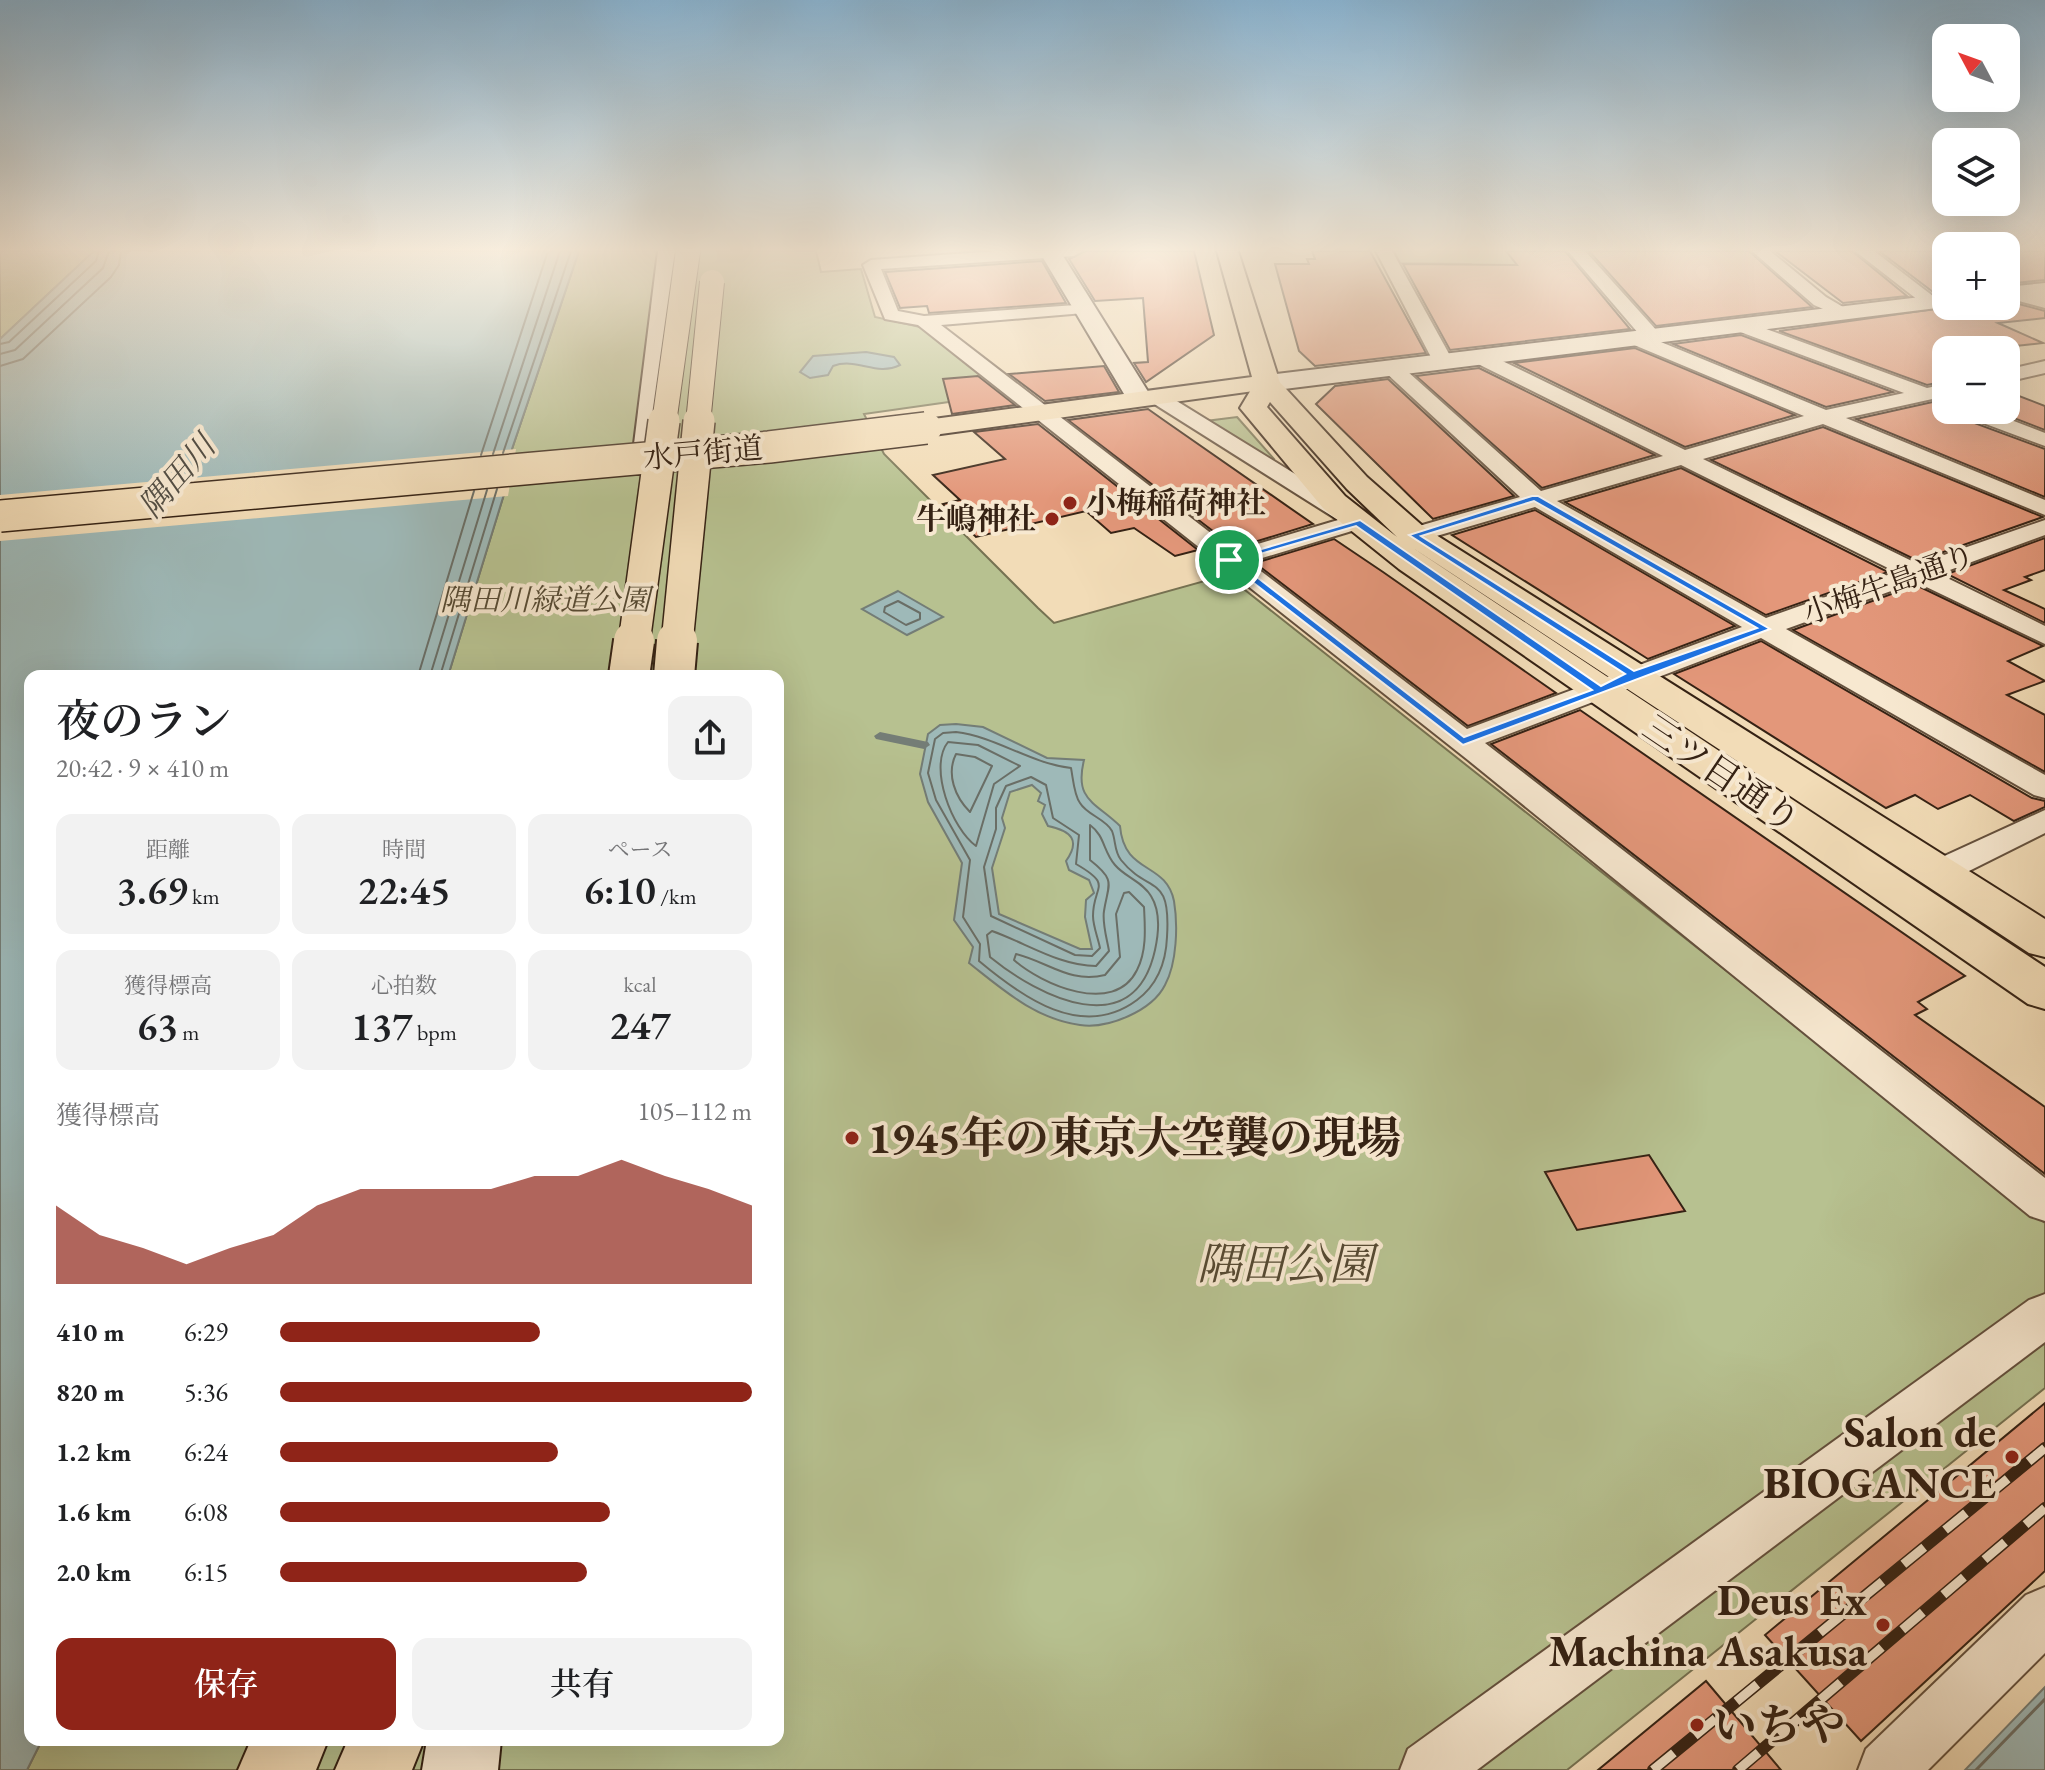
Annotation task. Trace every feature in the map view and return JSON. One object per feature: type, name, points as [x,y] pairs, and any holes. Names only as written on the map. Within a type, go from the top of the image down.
[{"type":"main road","points":[[630,670],[677,334]]},
{"type":"main road","points":[[675,670],[707,334]]},
{"type":"main road","points":[[1252,334],[1267,383]]},
{"type":"main road","name":"水戸街道","points":[[0,516],[753,448],[1267,383]]},
{"type":"main road","name":"三ツ目通り","points":[[2045,941],[1939,872],[1617,682],[1357,522],[1334,502],[1253,408],[1267,383],[1357,483],[1414,535],[1617,682],[2045,991]]},
{"type":"main road","points":[[276,1770],[288,1746]]},
{"type":"main road","points":[[373,1770],[384,1746]]},
{"type":"street","points":[[616,670],[653,417],[661,334]]},
{"type":"street","points":[[940,334],[1463,741],[2045,1203]]},
{"type":"street","points":[[1102,334],[1147,397],[1357,522]]},
{"type":"street","points":[[1428,334],[1443,361]]},
{"type":"street","points":[[1639,334],[1823,417],[2045,508]]},
{"type":"street","points":[[1267,383],[1673,334]]},
{"type":"street","points":[[1763,334],[1932,391]]},
{"type":"street","points":[[1479,357],[2045,636]]},
{"type":"street","points":[[1391,367],[1535,498],[2045,788]]},
{"type":"street","points":[[2020,373],[2045,367]]},
{"type":"street","points":[[1414,535],[1823,417],[1932,393]]},
{"type":"street","points":[[2003,424],[2045,440]]},
{"type":"street","points":[[1229,560],[1357,522]]},
{"type":"street","name":"小梅牛島通り","points":[[1463,741],[2045,527]]},
{"type":"street","points":[[1939,872],[2045,820]]},
{"type":"street","points":[[1429,1770],[2045,1315]]},
{"type":"street","points":[[1887,1770],[2045,1614]]},
{"type":"street","points":[[460,1770],[463,1746]]},
{"type":"green space","name":"隅田公園","points":[[551,334],[928,334],[1005,394],[864,414],[884,454],[1038,608],[1054,623],[1226,575],[2045,1223],[2045,1388],[1567,1770],[27,1770],[39,1746],[784,1746],[784,670],[450,670],[505,491],[512,449]]},
{"type":"green space","points":[[1237,417],[1274,459],[1272,461],[1206,421]]},
{"type":"water","name":"隅田川","points":[[6,334],[551,334],[512,449],[505,491],[450,670],[24,670],[24,1746],[39,1746],[27,1770],[0,1770],[0,339]]},
{"type":"water","points":[[866,352],[894,357],[900,365],[883,369],[842,364],[833,366],[828,375],[810,378],[800,372],[813,356]]},
{"type":"water","points":[[898,591],[943,617],[907,635],[862,609]]},
{"type":"water","points":[[940,725],[983,727],[1047,758],[1084,760],[1084,792],[1120,826],[1129,853],[1163,879],[1174,901],[1176,932],[1172,966],[1165,985],[1150,1003],[1128,1016],[1103,1024],[1064,1022],[1020,1002],[969,963],[973,947],[954,920],[962,863],[928,802],[920,774],[928,734]],"holes":[[[1032,785],[1041,793],[1038,801],[1045,805],[1042,814],[1048,826],[1068,834],[1073,842],[1066,861],[1069,870],[1089,880],[1094,893],[1086,900],[1085,917],[1092,949],[1080,949],[999,914],[992,868],[1005,828],[1002,818],[1010,792]]]},
{"type":"water","points":[[2045,1687],[2045,1770],[1965,1770]]},
{"type":"pier","points":[[516,449],[508,496],[0,541],[0,495]]},
{"type":"building","points":[[1146,334],[1214,334],[1146,382],[1134,363],[1148,362]]},
{"type":"building","points":[[1294,334],[1415,334],[1426,353],[1315,366],[1299,351]]},
{"type":"building","points":[[1441,334],[1591,334],[1450,350]]},
{"type":"building","points":[[1786,334],[2022,334],[2043,343],[2020,346],[2020,336],[1932,336],[1932,384],[1927,385]]},
{"type":"building","points":[[1741,335],[1893,392],[1826,407],[1673,344]]},
{"type":"building","points":[[1635,348],[1795,415],[1685,447],[1514,363]]},
{"type":"building","points":[[1104,366],[1119,392],[1045,401],[1009,374]]},
{"type":"building","points":[[1479,368],[1655,455],[1542,488],[1416,376]]},
{"type":"building","points":[[978,376],[1015,405],[952,414],[943,379]]},
{"type":"building","points":[[1388,379],[1514,496],[1433,519],[1316,404],[1335,386]]},
{"type":"building","points":[[2020,396],[2045,406],[2045,430],[2020,420]]},
{"type":"building","points":[[1932,402],[1932,424],[1977,424],[2045,449],[2045,497],[1856,419]]},
{"type":"building","points":[[1148,409],[1313,524],[1235,548],[1068,420]]},
{"type":"building","points":[[1038,424],[1198,550],[1175,556],[1134,528],[1111,533],[1086,511],[976,537],[943,504],[960,500],[933,475],[1005,459],[974,432]]},
{"type":"building","points":[[1823,427],[2043,517],[1918,561],[1711,460]]},
{"type":"building","points":[[1681,468],[1888,572],[1766,615],[1565,502]]},
{"type":"building","points":[[1535,510],[1735,626],[1648,659],[1452,535]]},
{"type":"building","points":[[2045,538],[2045,570],[2025,577],[2031,580],[2004,590],[2045,609],[2045,623],[1947,574]]},
{"type":"building","points":[[1334,539],[1556,693],[1468,726],[1255,563]]},
{"type":"building","points":[[1916,585],[2043,646],[2008,661],[2045,681],[2007,695],[2045,715],[2045,772],[1793,630]]},
{"type":"building","points":[[1761,641],[2032,798],[2045,801],[2045,807],[2014,821],[1970,795],[1938,809],[1915,795],[1886,808],[1674,674]]},
{"type":"building","points":[[1580,710],[1965,976],[1918,1002],[1927,1009],[1915,1015],[2045,1107],[2045,1174],[1491,744]]},
{"type":"building","points":[[1649,1155],[1685,1211],[1577,1230],[1545,1172]]},
{"type":"building","name":"Deus Ex Machina Asakusa","points":[[2045,1403],[2045,1571],[1861,1741],[1765,1635]]},
{"type":"building","name":"いちや","points":[[1706,1681],[1781,1770],[1598,1770]]},
{"type":"waterway","points":[[880,736],[924,745]]},
{"type":"railway","points":[[1653,1770],[2045,1448]]},
{"type":"railway","points":[[1738,1770],[2045,1508]]},
{"type":"place","name":"小梅稲荷神社","points":[[1070,503]]},
{"type":"place","name":"牛嶋神社","points":[[1052,519]]},
{"type":"place","name":"1945年の東京大空襲の現場","points":[[852,1138]]},
{"type":"place","name":"Salon de BIOGANCE","points":[[2012,1457]]},
{"type":"place","name":"Deus Ex Machina Asakusa","points":[[1883,1625]]},
{"type":"place","name":"いちや","points":[[1697,1725]]},
{"type":"route","points":[[1229,560],[1357,522],[1410,562],[1600,690],[1633,675],[1414,535],[1535,498],[1765,629],[1633,675],[1600,690],[1463,741],[1229,560]]},
{"type":"park label","name":"隅田川緑道公園","points":[[545,600]]}]
